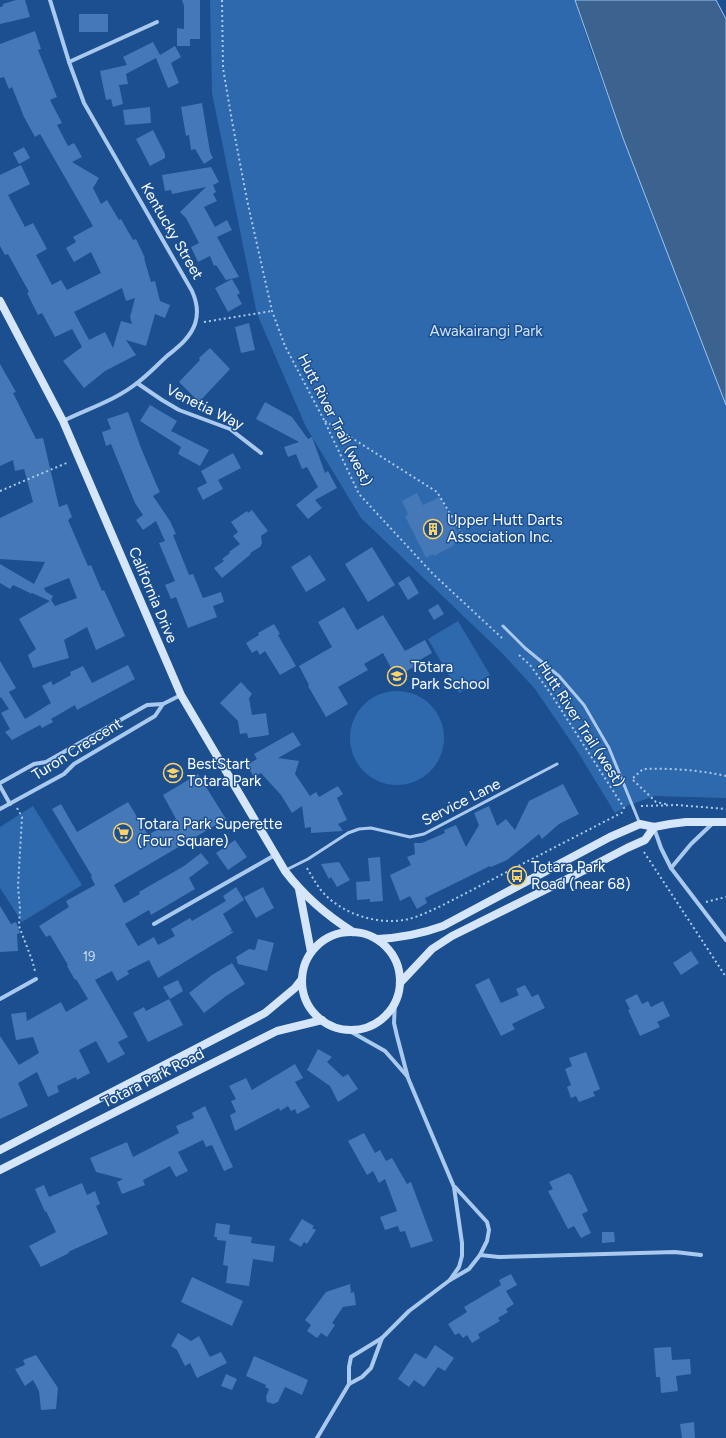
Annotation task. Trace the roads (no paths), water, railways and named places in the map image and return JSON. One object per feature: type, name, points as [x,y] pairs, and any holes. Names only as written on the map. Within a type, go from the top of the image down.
[{"type":"street","name":"Kentucky Street","points":[[50,0],[69,62],[84,103],[192,291],[196,300],[198,311],[190,334],[182,344],[137,383],[119,394],[63,421]]},
{"type":"street","points":[[69,62],[157,22]]},
{"type":"street","name":"California Drive","points":[[0,301],[63,421],[80,458],[181,695],[285,871],[299,889],[320,909],[353,932]]},
{"type":"street","name":"Venetia Way","points":[[137,383],[179,410],[230,429],[261,453]]},
{"type":"street","name":"Turon Crescent","points":[[0,784],[34,764],[46,762],[147,705],[163,704],[181,695]]},
{"type":"street","name":"Turon Crescent","points":[[0,809],[64,774],[74,764],[155,716],[163,704]]},
{"type":"street","points":[[0,784],[12,803]]},
{"type":"street","points":[[377,939],[397,938],[429,931],[443,926],[610,837],[640,824],[654,827],[681,823],[726,822]]},
{"type":"street","points":[[671,868],[691,844],[714,823]]},
{"type":"street","points":[[654,827],[661,848],[671,868],[726,940]]},
{"type":"street","points":[[450,1280],[458,1267],[462,1256],[462,1243],[454,1187],[408,1078],[396,1036],[394,1023],[395,1001],[400,983],[414,966],[432,949],[452,936],[645,840],[654,827]]},
{"type":"street","points":[[154,924],[275,855]]},
{"type":"street","name":"California Drive","points":[[299,889],[311,952]]},
{"type":"street","points":[[400,983],[394,958],[386,947],[377,939],[365,934],[353,932],[341,933],[320,943],[311,952],[304,969],[302,979],[303,991],[313,1012],[329,1024],[346,1029],[385,1051],[408,1078]]},
{"type":"street","points":[[0,999],[36,979]]},
{"type":"street","name":"Totara Park Road","points":[[0,1150],[265,1013],[295,988],[302,979]]},
{"type":"street","points":[[346,1029],[361,1028],[375,1023],[387,1014],[395,1001]]},
{"type":"street","name":"Totara Park Road","points":[[0,1170],[277,1032],[322,1020]]},
{"type":"street","points":[[317,1438],[349,1384],[349,1367],[351,1357],[382,1338],[409,1311],[450,1280],[469,1269],[480,1255],[487,1241],[489,1230],[487,1222],[454,1187]]},
{"type":"street","points":[[480,1255],[499,1257],[675,1252],[701,1254]]},
{"type":"street","points":[[349,1384],[362,1377],[371,1368],[382,1338]]},
{"type":"lane","points":[[503,626],[525,648],[559,676],[584,705],[609,748],[640,824]]},
{"type":"lane","name":"Service Lane","points":[[285,871],[308,859],[348,833],[359,829],[371,828],[410,838],[424,834],[557,764]]},
{"type":"place","name":"Upper Hutt Darts Association Inc.","points":[[433,529]]},
{"type":"place","name":"Tōtara Park School","points":[[397,676]]},
{"type":"place","name":"BestStart Totara Park","points":[[173,773]]},
{"type":"place","name":"Totara Park Superette (Four Square)","points":[[123,833]]},
{"type":"place","name":"Totara Park Road (near 68)","points":[[517,876]]},
{"type":"park label","name":"Awakairangi Park","points":[[486,331]]}]
